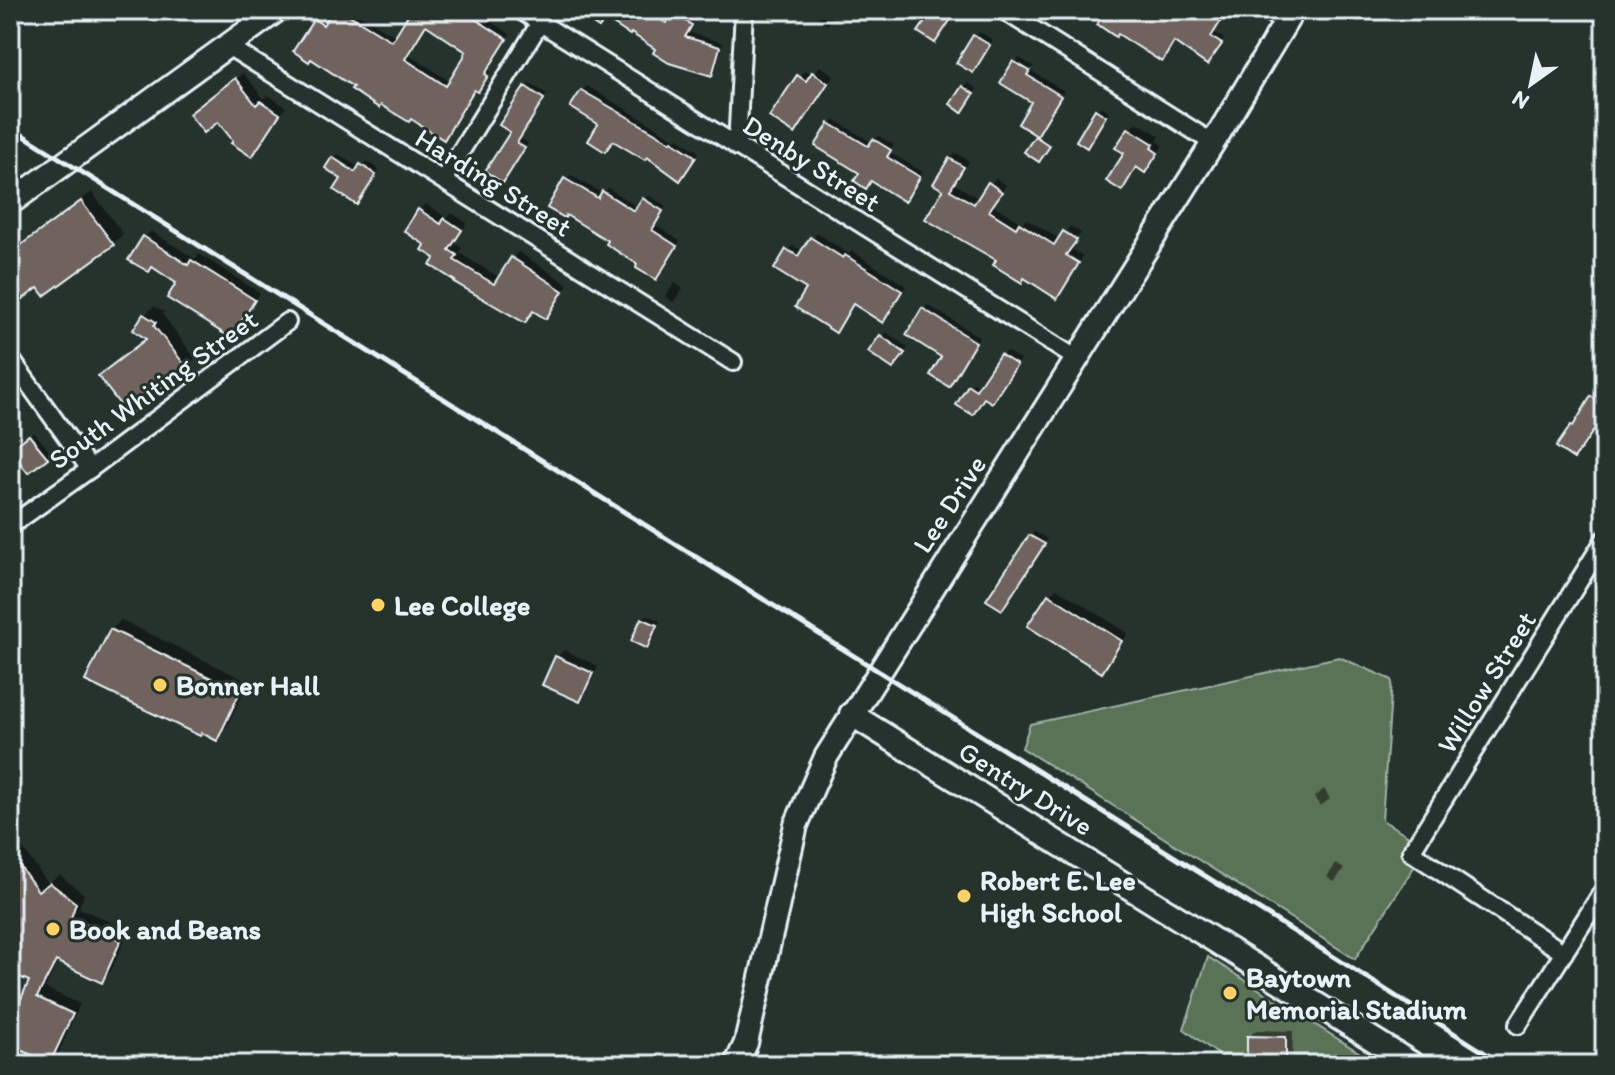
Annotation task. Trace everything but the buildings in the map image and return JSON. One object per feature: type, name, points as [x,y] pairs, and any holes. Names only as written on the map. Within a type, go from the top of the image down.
[{"type":"main road","points":[[10,203],[277,10]]},
{"type":"main road","name":"Lee Drive","points":[[736,1065],[746,1043],[796,825],[826,757],[1213,143],[1289,16]]},
{"type":"main road","name":"Gentry Drive","points":[[851,714],[1414,1065]]},
{"type":"street","name":"Denby Street","points":[[520,10],[1077,359]]},
{"type":"street","points":[[737,147],[744,10]]},
{"type":"street","points":[[1003,10],[1213,143]]},
{"type":"street","points":[[1266,10],[1289,16]]},
{"type":"street","points":[[443,180],[540,23]]},
{"type":"street","name":"Harding Street","points":[[228,46],[733,362]]},
{"type":"street","name":"South Whiting Street","points":[[10,526],[287,322]]},
{"type":"street","points":[[10,358],[90,469]]},
{"type":"street","name":"Willow Street","points":[[1564,953],[1411,852],[1605,539]]},
{"type":"street","points":[[1518,1025],[1604,894]]},
{"type":"green space","points":[[1339,657],[1392,680],[1382,820],[1407,835],[1414,867],[1355,959],[1022,748],[1030,724]]},
{"type":"green space","name":"Baytown Memorial Stadium","points":[[1208,957],[1379,1065],[1228,1065],[1184,1029]]},
{"type":"railway","points":[[10,127],[1504,1065]]},
{"type":"place","name":"Lee College","points":[[378,605]]},
{"type":"place","name":"Bonner Hall","points":[[160,685]]},
{"type":"place","name":"Robert E. Lee High School","points":[[964,896]]},
{"type":"place","name":"Book and Beans","points":[[53,929]]},
{"type":"place","name":"Baytown Memorial Stadium","points":[[1230,993]]}]
